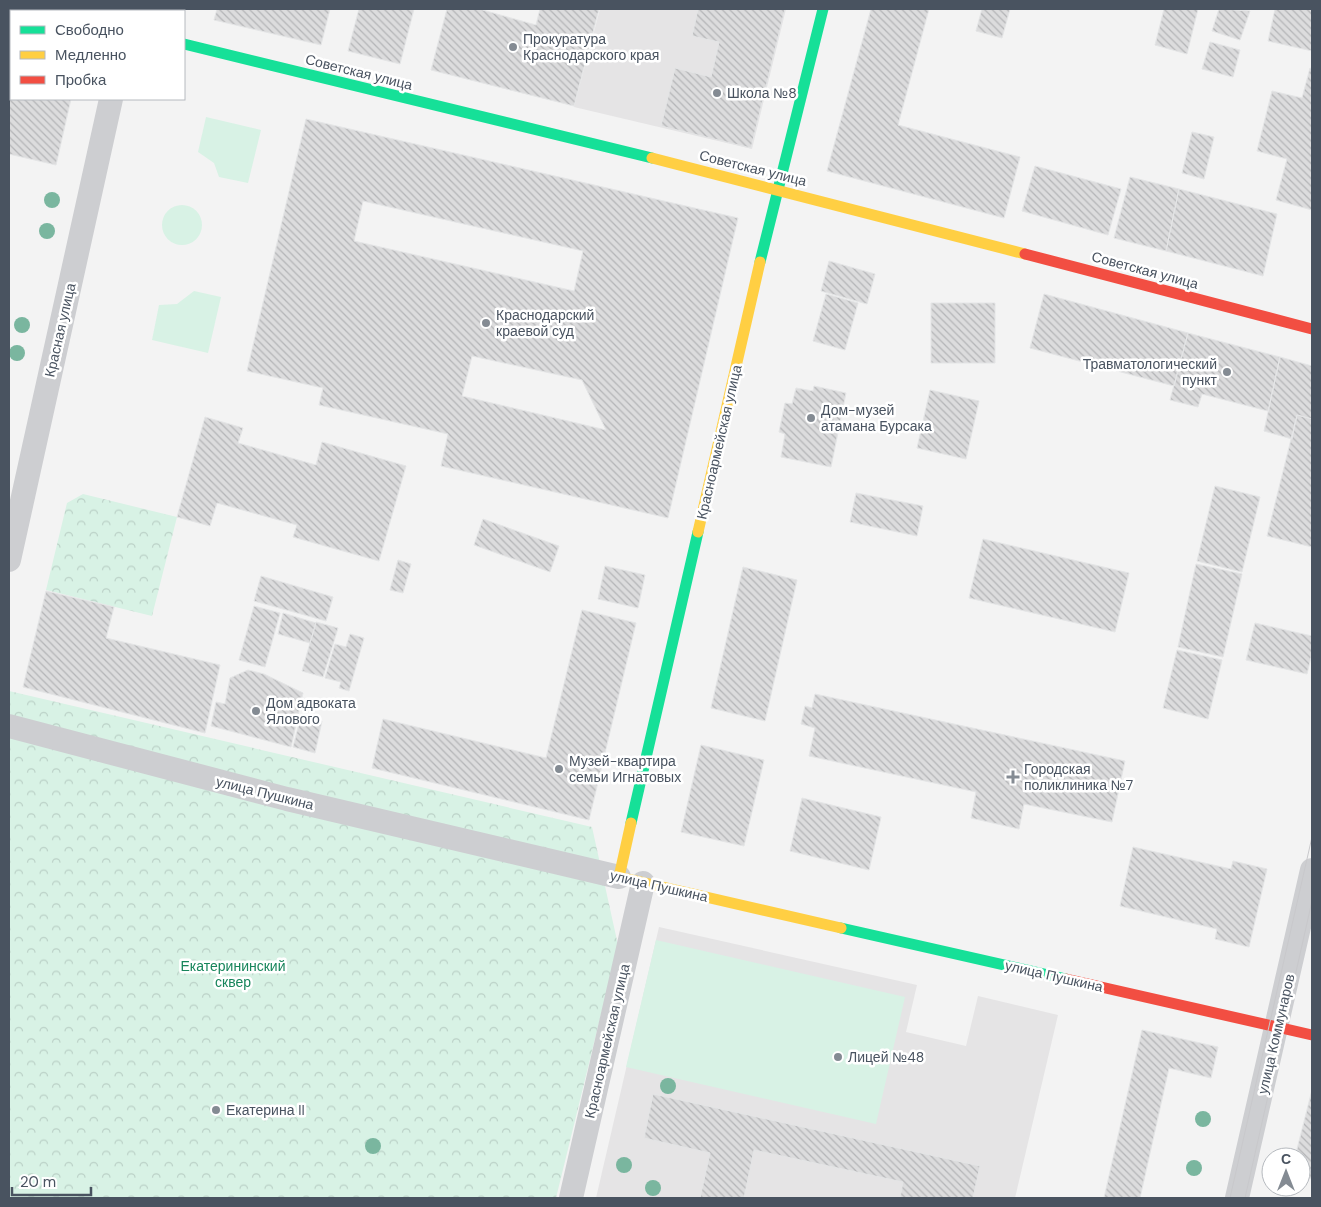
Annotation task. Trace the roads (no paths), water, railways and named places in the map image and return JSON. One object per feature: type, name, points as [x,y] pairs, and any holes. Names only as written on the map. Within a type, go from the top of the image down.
[{"type":"street","name":"Красноармейская улица","points":[[619,877],[769,222],[823,9]]},
{"type":"street","name":"Советская улица","points":[[185,44],[778,190],[1312,329]]},
{"type":"street","name":"Красная улица","points":[[9,560],[111,100]]},
{"type":"street","name":"улица Пушкина","points":[[9,726],[287,799],[643,883],[1312,1035]]},
{"type":"street","name":"улица Коммунаров","points":[[1237,1198],[1278,1026],[1312,870]]},
{"type":"street","name":"Красноармейская улица","points":[[571,1198],[643,883]]},
{"type":"tram line","points":[[1230,1198],[1312,837]]},
{"type":"tram line","points":[[1245,1198],[1312,901]]},
{"type":"place","name":"Прокуратура Краснодарского края","points":[[513,47]]},
{"type":"place","name":"Школа №8","points":[[717,93]]},
{"type":"place","name":"Краснодарский краевой суд","points":[[486,323]]},
{"type":"place","name":"Травматологический пункт","points":[[1227,372]]},
{"type":"place","name":"Дом-музей атамана Бурсака","points":[[811,418]]},
{"type":"place","name":"Дом адвоката Ялового","points":[[256,711]]},
{"type":"place","name":"Музей-квартира семьи Игнатовых","points":[[559,769]]},
{"type":"place","name":"Городская поликлиника №7","points":[[1013,777]]},
{"type":"place","name":"Лицей №48","points":[[838,1057]]},
{"type":"place","name":"Екатерина II","points":[[216,1110]]},
{"type":"park label","name":"Екатерининский сквер","points":[[233,974]]}]
